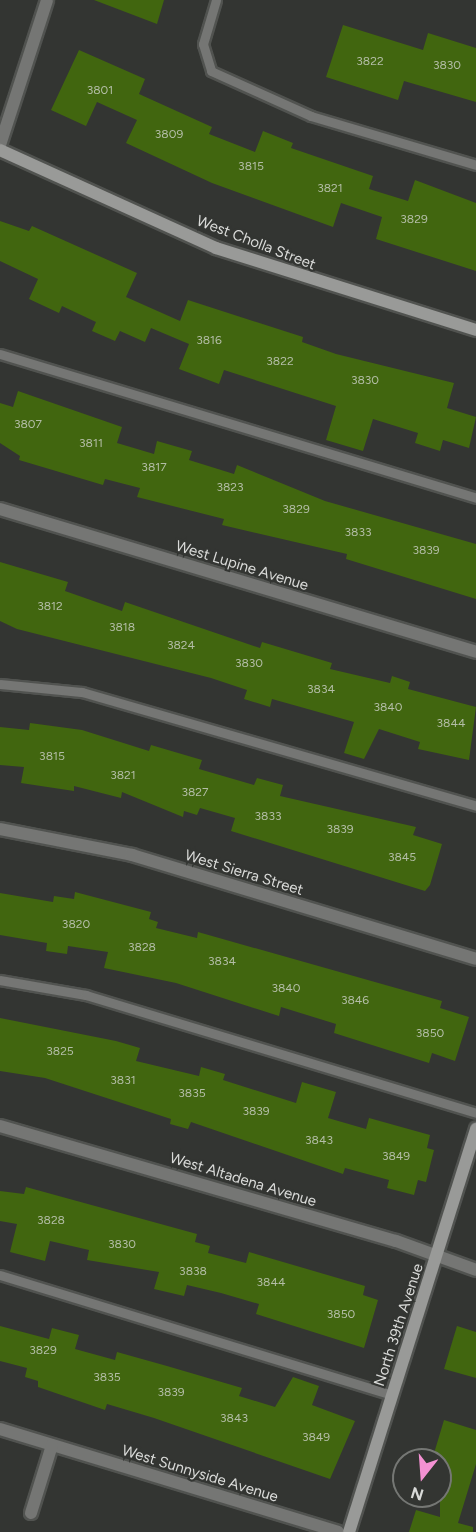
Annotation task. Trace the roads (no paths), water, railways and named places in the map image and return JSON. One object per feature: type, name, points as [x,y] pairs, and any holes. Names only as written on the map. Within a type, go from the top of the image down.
[{"type":"street","points":[[0,148],[47,0]]},
{"type":"street","name":"West Cholla Street","points":[[0,148],[216,248],[476,330]]},
{"type":"street","name":"West Lupine Avenue","points":[[0,509],[476,652]]},
{"type":"street","name":"West Sierra Street","points":[[0,829],[132,855],[476,959]]},
{"type":"street","name":"West Altadena Avenue","points":[[0,1126],[437,1254],[476,1270]]},
{"type":"street","name":"North 39th Avenue","points":[[349,1532],[476,1128]]},
{"type":"street","name":"West Sunnyside Avenue","points":[[0,1429],[338,1532]]},
{"type":"street","points":[[32,1513],[52,1445]]},
{"type":"lane","points":[[216,0],[202,44],[211,70],[311,116],[476,165]]},
{"type":"lane","points":[[0,354],[476,498]]},
{"type":"lane","points":[[0,684],[82,692],[476,806]]},
{"type":"lane","points":[[0,980],[104,1000],[476,1113]]},
{"type":"lane","points":[[0,1275],[392,1395]]}]
